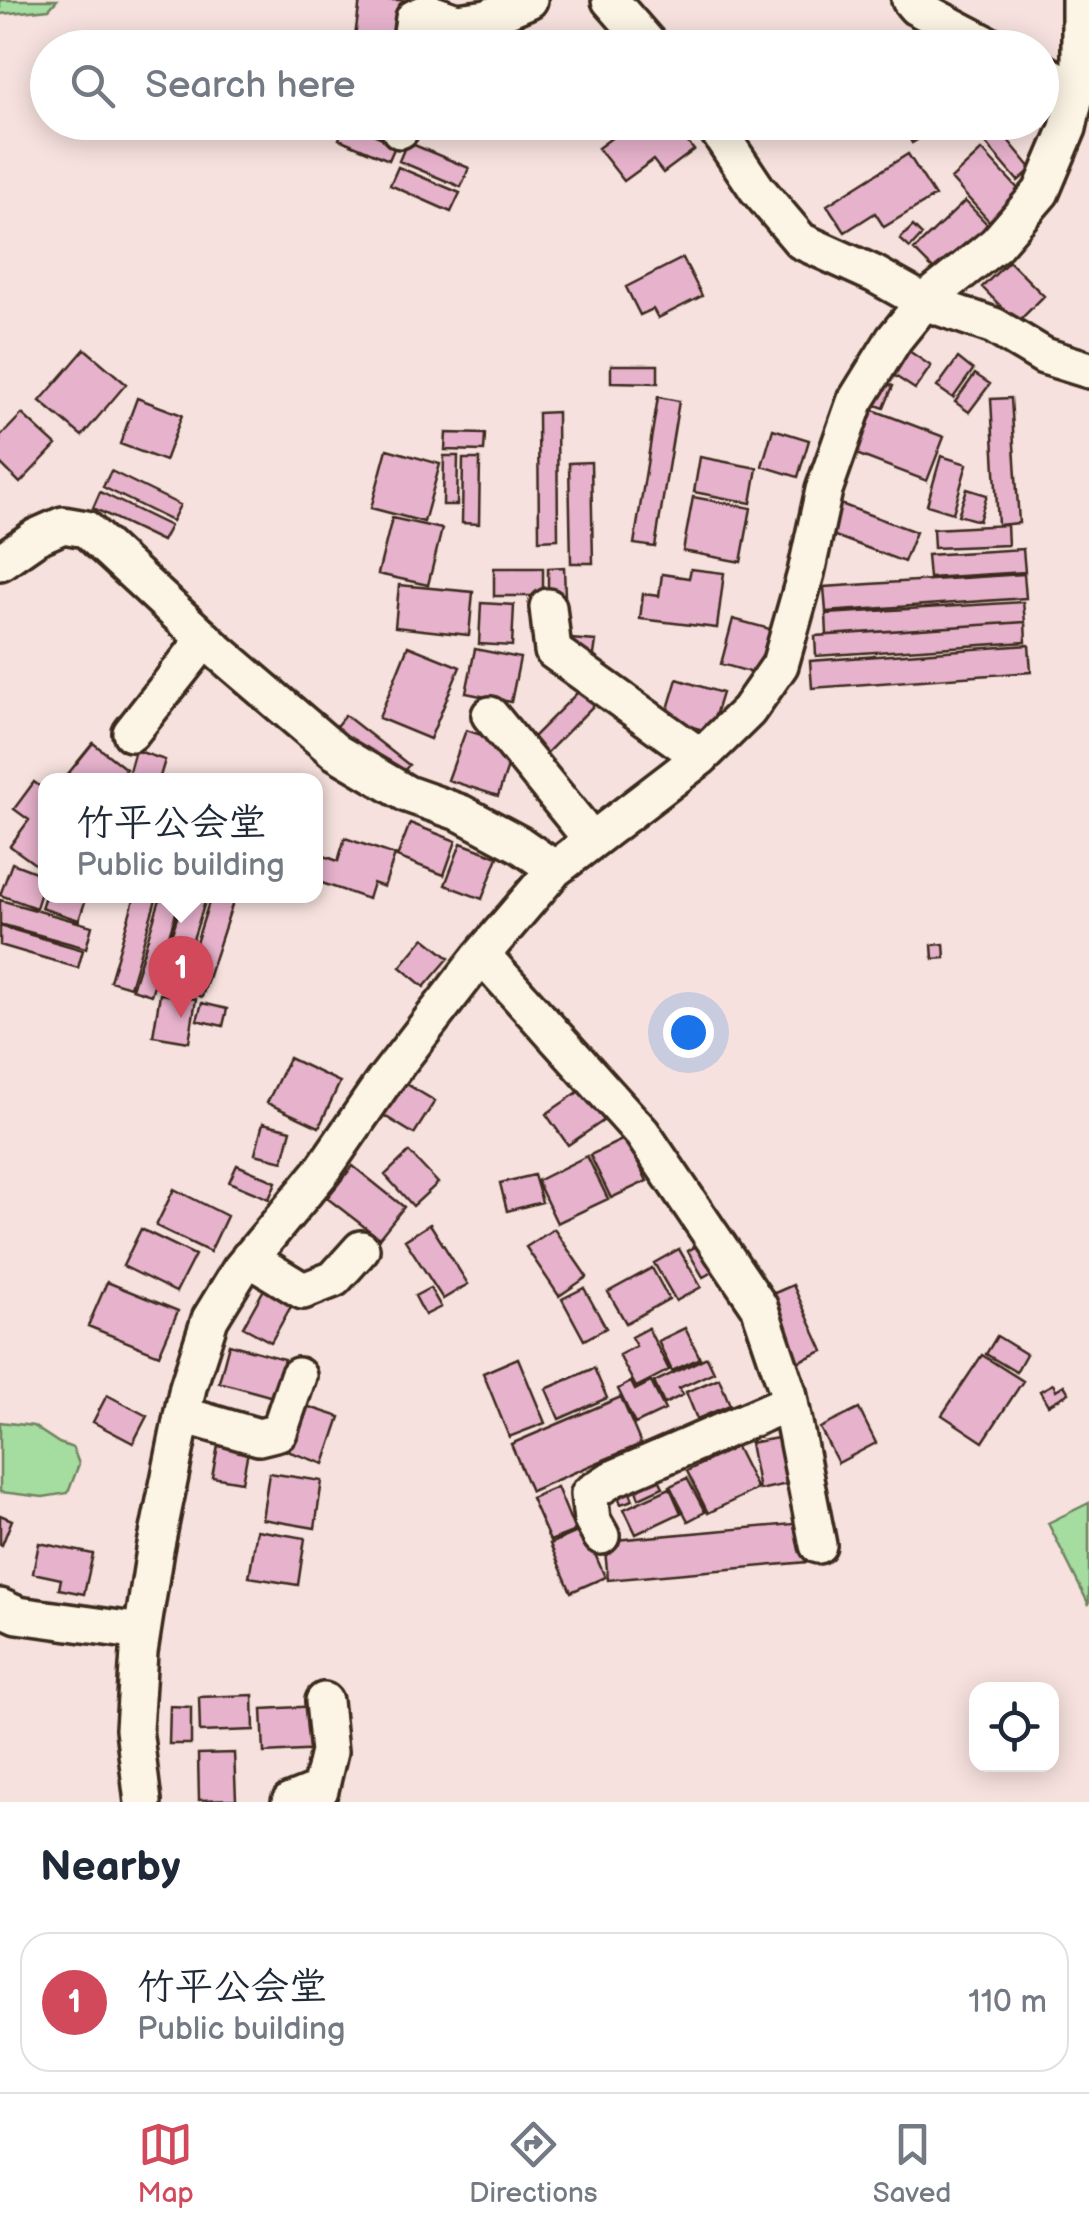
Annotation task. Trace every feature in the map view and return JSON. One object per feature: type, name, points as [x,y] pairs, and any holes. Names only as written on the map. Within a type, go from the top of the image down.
[{"type":"street","points":[[412,30],[414,18],[428,12],[457,22],[487,18],[529,0]]},
{"type":"street","points":[[610,0],[636,30]]},
{"type":"street","points":[[142,1802],[134,1729],[142,1632],[188,1387],[210,1320],[249,1258],[322,1171],[384,1081],[480,957],[555,869],[701,757],[748,711],[780,665],[824,490],[855,402],[894,339],[924,302],[996,244],[1041,192],[1068,128],[1080,73],[1080,0]]},
{"type":"street","points":[[925,4],[966,30]]},
{"type":"street","points":[[1059,81],[1076,90]]},
{"type":"street","points":[[724,140],[757,189],[801,241],[924,302],[994,326],[1044,356],[1089,370]]},
{"type":"street","points":[[0,562],[36,537],[63,525],[86,529],[336,752],[407,794],[461,813],[519,844],[555,869]]},
{"type":"street","points":[[548,607],[553,651],[701,757]]},
{"type":"street","points":[[131,733],[205,639]]},
{"type":"street","points":[[490,715],[592,840]]},
{"type":"street","points":[[480,957],[642,1133],[759,1306],[790,1402],[818,1546]]},
{"type":"street","points":[[249,1258],[303,1291],[334,1279],[362,1250]]},
{"type":"street","points":[[183,1416],[259,1437],[279,1432],[298,1376]]},
{"type":"street","points":[[600,1536],[592,1520],[590,1494],[612,1479],[790,1402]]},
{"type":"street","points":[[0,1607],[18,1616],[142,1632]]},
{"type":"street","points":[[290,1802],[320,1790],[329,1752],[324,1701]]},
{"type":"green space","points":[[0,0],[57,0],[49,9],[0,14]]},
{"type":"green space","points":[[0,1422],[33,1426],[73,1448],[79,1464],[68,1493],[43,1497],[0,1492]]},
{"type":"green space","points":[[1089,1503],[1089,1605],[1048,1523]]},
{"type":"building","points":[[360,0],[409,0],[406,30],[356,30]]},
{"type":"building","points":[[341,140],[387,140],[396,144],[389,160]]},
{"type":"building","points":[[609,140],[692,140],[688,143],[694,150],[663,173],[653,160],[624,181],[598,148]]},
{"type":"building","points":[[983,140],[1008,140],[1032,169],[1018,181]]},
{"type":"building","points":[[407,142],[469,168],[461,187],[399,161]]},
{"type":"building","points":[[982,150],[1021,192],[989,221],[951,179]]},
{"type":"building","points":[[908,154],[935,196],[884,227],[875,213],[845,232],[827,205]]},
{"type":"building","points":[[398,167],[460,193],[451,212],[390,185]]},
{"type":"building","points":[[965,201],[988,225],[938,274],[914,250]]},
{"type":"building","points":[[913,226],[922,235],[910,248],[900,239]]},
{"type":"building","points":[[683,258],[702,296],[658,318],[653,309],[640,315],[626,287]]},
{"type":"building","points":[[1009,261],[1044,296],[1017,323],[982,287]]},
{"type":"building","points":[[85,349],[126,384],[82,436],[40,401]]},
{"type":"building","points":[[906,349],[931,366],[915,389],[889,372]]},
{"type":"building","points":[[958,358],[973,370],[953,398],[937,387]]},
{"type":"building","points":[[611,365],[658,365],[658,383],[611,382]]},
{"type":"building","points":[[975,374],[990,384],[969,412],[955,402]]},
{"type":"building","points":[[879,381],[893,386],[884,408],[870,403]]},
{"type":"building","points":[[658,397],[679,401],[655,547],[634,544]]},
{"type":"building","points":[[137,398],[182,415],[165,461],[120,444]]},
{"type":"building","points":[[1011,398],[1019,523],[998,525],[991,399]]},
{"type":"building","points":[[868,408],[944,437],[927,481],[851,452]]},
{"type":"building","points":[[557,412],[558,539],[539,540],[538,413]]},
{"type":"building","points":[[22,414],[56,445],[20,483],[0,463],[0,437]]},
{"type":"building","points":[[773,429],[809,440],[798,477],[762,466]]},
{"type":"building","points":[[446,433],[485,434],[484,451],[445,450]]},
{"type":"building","points":[[387,449],[440,464],[424,522],[371,508]]},
{"type":"building","points":[[444,456],[458,456],[457,505],[443,505]]},
{"type":"building","points":[[941,456],[967,464],[953,513],[927,505]]},
{"type":"building","points":[[700,457],[757,468],[751,503],[694,492]]},
{"type":"building","points":[[463,459],[480,459],[479,524],[462,523]]},
{"type":"building","points":[[591,462],[593,563],[571,563],[569,463]]},
{"type":"building","points":[[111,471],[180,505],[172,521],[103,487]]},
{"type":"building","points":[[967,489],[987,495],[979,521],[958,515]]},
{"type":"building","points":[[100,492],[170,526],[162,541],[93,508]]},
{"type":"building","points":[[693,497],[751,508],[741,562],[683,551]]},
{"type":"building","points":[[838,503],[916,532],[904,562],[827,533]]},
{"type":"building","points":[[392,518],[442,529],[428,585],[378,574]]},
{"type":"building","points":[[1007,525],[1008,545],[934,548],[933,529]]},
{"type":"building","points":[[1023,549],[1025,572],[929,578],[927,555]]},
{"type":"building","points":[[564,567],[565,597],[548,597],[548,568]]},
{"type":"building","points":[[494,568],[543,568],[543,596],[494,596]]},
{"type":"building","points":[[691,569],[724,573],[717,628],[640,619],[643,594],[659,596],[662,574],[689,578]]},
{"type":"building","points":[[1024,574],[1026,598],[826,612],[824,587]]},
{"type":"building","points":[[399,585],[473,592],[469,635],[395,627]]},
{"type":"building","points":[[1023,602],[1025,622],[827,635],[826,614]]},
{"type":"building","points":[[481,603],[514,605],[512,646],[479,644]]},
{"type":"building","points":[[733,619],[770,629],[757,674],[721,664]]},
{"type":"building","points":[[1025,622],[1026,642],[816,656],[815,636]]},
{"type":"building","points":[[570,639],[596,641],[594,655],[568,653]]},
{"type":"building","points":[[1029,645],[1031,672],[812,688],[810,661]]},
{"type":"building","points":[[408,646],[460,667],[430,739],[379,718]]},
{"type":"building","points":[[475,649],[520,658],[511,702],[466,693]]},
{"type":"building","points":[[677,679],[722,693],[710,732],[665,719]]},
{"type":"building","points":[[582,688],[597,702],[536,764],[521,749]]},
{"type":"building","points":[[345,715],[409,765],[397,779],[334,729]]},
{"type":"building","points":[[466,730],[515,746],[498,796],[448,780]]},
{"type":"building","points":[[93,743],[126,769],[123,773],[69,773]]},
{"type":"building","points":[[135,750],[165,760],[161,773],[129,773]]},
{"type":"building","points":[[34,782],[38,785],[38,866],[10,846],[29,820],[14,809]]},
{"type":"building","points":[[410,823],[456,841],[444,875],[397,857]]},
{"type":"building","points":[[345,838],[395,855],[384,887],[373,883],[368,899],[323,883],[323,856],[338,861]]},
{"type":"building","points":[[461,843],[498,857],[482,899],[445,885]]},
{"type":"building","points":[[12,863],[38,873],[36,908],[0,895]]},
{"type":"building","points":[[0,900],[92,926],[86,948],[0,924]]},
{"type":"building","points":[[43,903],[85,903],[79,920],[41,908]]},
{"type":"building","points":[[133,903],[155,903],[130,987],[110,981]]},
{"type":"building","points":[[159,903],[179,903],[151,995],[132,989]]},
{"type":"building","points":[[182,903],[205,903],[177,989],[156,983]]},
{"type":"building","points":[[209,903],[233,903],[202,997],[181,990]]},
{"type":"building","points":[[0,926],[83,950],[78,968],[0,945]]},
{"type":"building","points":[[424,938],[449,958],[424,987],[400,967]]},
{"type":"building","points":[[944,944],[945,958],[933,959],[932,945]]},
{"type":"building","points":[[160,994],[196,999],[189,1042],[153,1036]]},
{"type":"building","points":[[202,1003],[227,1009],[223,1026],[197,1020]]},
{"type":"building","points":[[289,1058],[340,1082],[319,1127],[267,1103]]},
{"type":"building","points":[[403,1082],[435,1101],[414,1134],[383,1115]]},
{"type":"building","points":[[584,1088],[606,1119],[568,1145],[546,1114]]},
{"type":"building","points":[[263,1123],[291,1130],[283,1161],[255,1154]]},
{"type":"building","points":[[626,1138],[647,1181],[611,1198],[590,1155]]},
{"type":"building","points":[[409,1152],[438,1183],[413,1206],[385,1175]]},
{"type":"building","points":[[587,1156],[608,1199],[557,1223],[537,1181]]},
{"type":"building","points":[[237,1165],[276,1182],[269,1199],[229,1182]]},
{"type":"building","points":[[353,1166],[404,1207],[379,1238],[327,1198]]},
{"type":"building","points":[[534,1175],[542,1202],[507,1211],[500,1183]]},
{"type":"building","points":[[174,1189],[227,1216],[210,1252],[156,1226]]},
{"type":"building","points":[[430,1224],[468,1284],[443,1299],[405,1240]]},
{"type":"building","points":[[141,1229],[195,1255],[176,1292],[123,1266]]},
{"type":"building","points":[[554,1229],[587,1277],[559,1296],[526,1247]]},
{"type":"building","points":[[698,1245],[714,1271],[703,1277],[688,1251]]},
{"type":"building","points":[[679,1249],[701,1287],[676,1301],[654,1263]]},
{"type":"building","points":[[652,1268],[669,1299],[626,1323],[608,1292]]},
{"type":"building","points":[[107,1282],[178,1311],[159,1355],[88,1326]]},
{"type":"building","points":[[267,1284],[295,1299],[271,1342],[243,1327]]},
{"type":"building","points":[[793,1285],[823,1351],[797,1362],[768,1296]]},
{"type":"building","points":[[430,1288],[441,1307],[425,1315],[415,1296]]},
{"type":"building","points":[[584,1288],[606,1328],[584,1340],[562,1299]]},
{"type":"building","points":[[648,1328],[669,1370],[636,1387],[619,1355],[636,1346],[631,1337]]},
{"type":"building","points":[[685,1328],[700,1358],[672,1371],[658,1341]]},
{"type":"building","points":[[997,1336],[1026,1354],[1016,1372],[986,1354]]},
{"type":"building","points":[[229,1344],[284,1359],[273,1397],[219,1382]]},
{"type":"building","points":[[982,1355],[1023,1381],[983,1442],[942,1415]]},
{"type":"building","points":[[707,1357],[714,1372],[679,1388],[683,1395],[664,1404],[654,1382]]},
{"type":"building","points":[[518,1358],[545,1423],[509,1437],[483,1373]]},
{"type":"building","points":[[594,1368],[607,1398],[559,1419],[546,1389]]},
{"type":"building","points":[[719,1378],[730,1405],[697,1419],[686,1392]]},
{"type":"building","points":[[631,1382],[635,1390],[651,1382],[665,1410],[635,1424],[618,1389]]},
{"type":"building","points":[[1053,1384],[1056,1390],[1064,1385],[1069,1393],[1048,1405],[1040,1391]]},
{"type":"building","points":[[107,1395],[147,1416],[133,1443],[93,1422]]},
{"type":"building","points":[[621,1397],[641,1444],[531,1491],[511,1444]]},
{"type":"building","points":[[300,1404],[340,1417],[324,1464],[284,1450]]},
{"type":"building","points":[[859,1409],[876,1443],[838,1463],[820,1428]]},
{"type":"building","points":[[220,1435],[250,1441],[242,1482],[212,1477]]},
{"type":"building","points":[[789,1436],[797,1482],[759,1490],[750,1443]]},
{"type":"building","points":[[736,1447],[757,1489],[708,1513],[687,1471]]},
{"type":"building","points":[[269,1473],[322,1481],[315,1528],[262,1519]]},
{"type":"building","points":[[656,1473],[663,1487],[639,1498],[633,1483]]},
{"type":"building","points":[[687,1478],[705,1512],[688,1521],[670,1486]]},
{"type":"building","points":[[557,1487],[575,1531],[550,1541],[531,1498]]},
{"type":"building","points":[[628,1487],[633,1500],[621,1504],[616,1491]]},
{"type":"building","points":[[670,1488],[681,1513],[636,1534],[624,1509]]},
{"type":"building","points":[[0,1515],[12,1520],[2,1545],[0,1544]]},
{"type":"building","points":[[804,1523],[807,1562],[608,1580],[604,1541]]},
{"type":"building","points":[[584,1529],[605,1577],[571,1592],[550,1544]]},
{"type":"building","points":[[257,1530],[305,1538],[298,1585],[249,1577]]},
{"type":"building","points":[[39,1543],[93,1554],[84,1594],[59,1589],[61,1579],[33,1573]]},
{"type":"building","points":[[253,1695],[254,1730],[200,1732],[199,1697]]},
{"type":"building","points":[[170,1706],[191,1707],[191,1744],[169,1744]]},
{"type":"building","points":[[318,1706],[321,1750],[264,1753],[262,1709]]},
{"type":"building","points":[[234,1753],[236,1799],[199,1800],[198,1754]]},
{"type":"place","name":"竹平公会堂","points":[[181,1018]]}]
